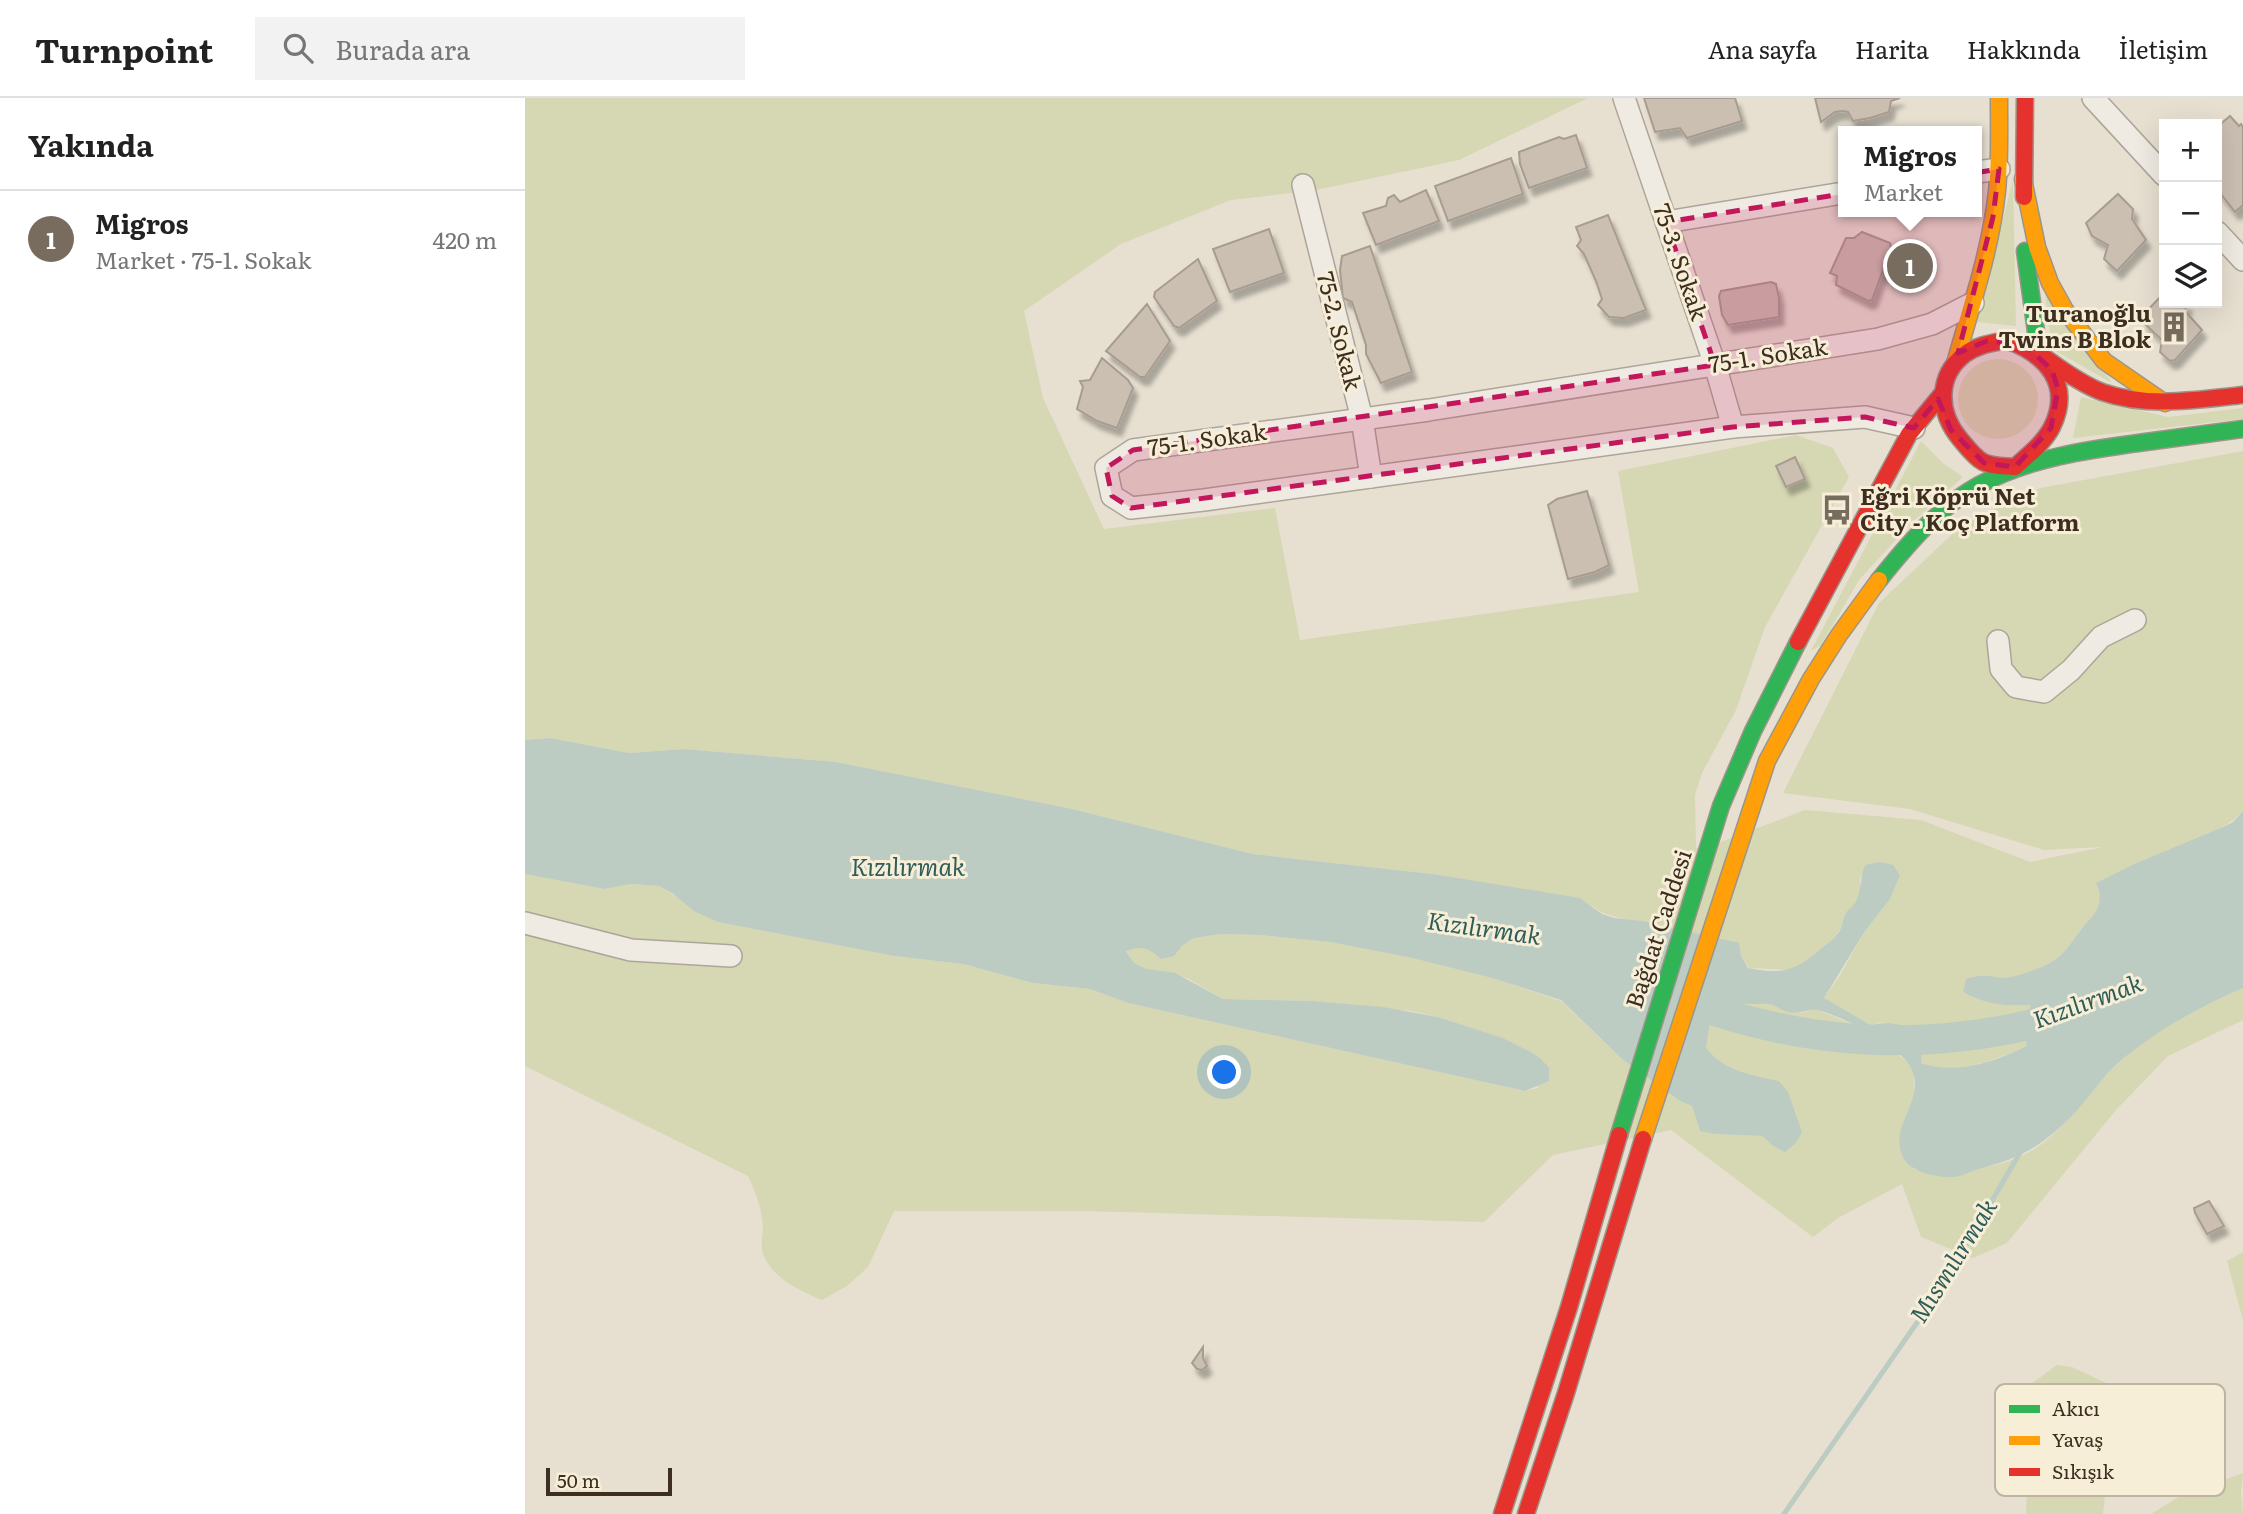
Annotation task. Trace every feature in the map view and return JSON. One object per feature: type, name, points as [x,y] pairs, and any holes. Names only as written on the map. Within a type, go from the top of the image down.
[{"type":"main road","points":[[1999,98],[1999,169],[1993,217],[1973,303],[1956,360],[1946,376],[1942,394],[1944,412],[1951,430],[1963,444],[1984,463],[2015,467]]},
{"type":"main road","points":[[2015,467],[2051,428],[2058,410],[2058,389],[2052,370],[2039,354],[2025,253],[2025,98]]},
{"type":"main road","points":[[2023,179],[2037,247],[2050,283],[2065,310],[2104,361],[2165,402]]},
{"type":"main road","points":[[1956,360],[1970,348],[1987,341],[2005,340],[2024,344],[2083,384],[2121,397],[2155,403],[2243,395]]},
{"type":"main road","name":"Bağdat Caddesi","points":[[1503,1514],[1569,1307],[1609,1166],[1721,806],[1753,731],[1813,612],[1913,428],[1942,394]]},
{"type":"main road","points":[[1526,1514],[1566,1393],[1641,1145],[1767,761],[1794,708],[1856,608],[1910,543],[1956,499],[2015,467],[2072,452],[2243,429]]},
{"type":"street","name":"75-3. Sokak","points":[[1623,98],[1715,365],[1733,427]]},
{"type":"street","points":[[2093,98],[2159,170]]},
{"type":"street","points":[[1982,171],[1999,169]]},
{"type":"street","name":"75-2. Sokak","points":[[1303,185],[1362,419],[1371,477]]},
{"type":"street","points":[[1666,222],[1838,194]]},
{"type":"street","points":[[2222,237],[2242,257]]},
{"type":"street","name":"75-1. Sokak","points":[[1913,428],[1865,417],[1733,427],[1131,508],[1112,496],[1106,468],[1133,450],[1362,419],[1878,339],[1932,324],[1973,303]]},
{"type":"street","points":[[1998,641],[2001,669],[2016,687],[2044,692],[2071,670],[2101,637],[2135,620]]},
{"type":"street","points":[[525,923],[631,950],[731,956]]},
{"type":"highlighted area","points":[[1999,169],[1993,217],[1958,353],[1987,341],[2024,344],[2052,370],[2058,389],[2051,428],[2015,467],[1984,463],[1951,430],[1938,399],[1914,428],[1865,417],[1733,427],[1131,508],[1112,496],[1106,468],[1133,450],[1715,365],[1666,222]]},
{"type":"green space","points":[[525,98],[1588,98],[1459,160],[1316,190],[1231,200],[1121,244],[1024,311],[1043,398],[1104,529],[1275,508],[1300,640],[1639,592],[1618,471],[1796,435],[1833,448],[1849,477],[1765,627],[1736,710],[1702,773],[1695,795],[1696,848],[1713,845],[1805,810],[1921,820],[2030,862],[2103,847],[2044,850],[1910,809],[1783,793],[1879,603],[1962,525],[2040,488],[2243,451],[2243,811],[2211,834],[2096,883],[2100,896],[2097,911],[2056,960],[2015,976],[2003,978],[1981,975],[1966,979],[1963,992],[1980,1000],[1996,1004],[2030,1005],[2026,1046],[1989,1061],[1944,1069],[1921,1063],[1883,1022],[1871,1025],[1824,998],[1865,931],[1890,899],[1900,875],[1892,865],[1880,862],[1860,878],[1860,891],[1855,904],[1845,914],[1841,928],[1833,939],[1801,965],[1789,970],[1749,968],[1741,956],[1655,925],[1606,914],[1591,905],[1433,874],[1253,854],[1068,808],[836,762],[684,749],[629,753],[550,738],[525,740]]},
{"type":"green space","points":[[2013,180],[2016,326],[1977,322]]},
{"type":"green space","points":[[2044,285],[2112,383],[2052,349]]},
{"type":"green space","points":[[1990,359],[2006,359],[2027,370],[2038,391],[2038,407],[2027,428],[2006,439],[1990,439],[1976,433],[1964,421],[1958,407],[1958,391],[1964,377],[1976,365]]},
{"type":"green space","points":[[2081,397],[2168,417],[2243,408],[2243,419],[2073,438]]},
{"type":"green space","points":[[1921,441],[1944,464],[1963,477],[1910,524],[1859,580],[1821,645],[1811,651]]},
{"type":"green space","points":[[525,874],[604,889],[631,884],[659,886],[718,922],[894,956],[963,964],[1033,983],[1090,989],[1128,1003],[1525,1091],[1538,1088],[1529,1051],[1503,1038],[1412,1011],[1312,1001],[1223,999],[1187,978],[1147,969],[1134,963],[1126,950],[1138,946],[1174,956],[1194,938],[1221,934],[1260,935],[1330,942],[1412,958],[1492,978],[1561,1001],[1622,1059],[1680,1101],[1692,1106],[1701,1131],[1762,1136],[1772,1145],[1779,1081],[1730,1067],[1713,1056],[1706,1048],[1712,1007],[1737,1001],[1763,1003],[1788,1012],[1801,1013],[1815,1009],[1869,1031],[1907,1062],[1913,1072],[1915,1098],[1901,1149],[1905,1161],[1915,1170],[1979,1168],[2009,1161],[2039,1146],[2054,1134],[2111,1070],[2145,1041],[2192,1012],[2243,988],[2243,1020],[2168,1056],[2116,1110],[2007,1243],[1973,1258],[1921,1237],[1902,1184],[1838,1218],[1813,1237],[1671,1130],[1553,1155],[1484,1222],[1084,1211],[894,1211],[868,1267],[847,1286],[822,1300],[788,1283],[767,1263],[762,1251],[760,1207],[748,1176],[525,1066]]},
{"type":"green space","points":[[2243,1252],[2243,1320],[2227,1261]]},
{"type":"green space","points":[[2057,1365],[2072,1367],[2108,1384],[2031,1384]]},
{"type":"green space","points":[[2243,1473],[2243,1514],[2151,1514],[2182,1496],[2225,1496],[2225,1480]]},
{"type":"green space","points":[[2027,1496],[2105,1496],[2103,1514],[2026,1514]]},
{"type":"water","name":"Kızılırmak","points":[[550,738],[629,753],[684,749],[836,762],[1068,808],[1253,854],[1433,874],[1580,898],[1602,914],[1614,918],[1642,921],[1739,943],[1741,956],[1748,968],[1760,970],[1788,969],[1813,956],[1833,939],[1842,926],[1845,915],[1858,896],[1865,865],[1880,862],[1893,865],[1900,875],[1890,899],[1865,931],[1824,998],[1871,1025],[1892,1024],[1909,1029],[1919,1042],[1921,1063],[1947,1068],[1988,1062],[2026,1046],[2030,1005],[1996,1004],[1980,1000],[1963,992],[1966,979],[2015,976],[2055,960],[2096,911],[2100,896],[2096,883],[2221,828],[2233,822],[2243,811],[2243,988],[2177,1021],[2131,1052],[2107,1074],[2068,1120],[2036,1146],[2011,1159],[1963,1175],[1940,1176],[1925,1173],[1907,1164],[1900,1147],[1902,1126],[1915,1085],[1908,1063],[1899,1053],[1872,1034],[1818,1010],[1792,1013],[1765,1004],[1727,1003],[1712,1007],[1706,1048],[1713,1056],[1730,1067],[1779,1081],[1788,1092],[1802,1132],[1796,1143],[1785,1152],[1762,1136],[1700,1131],[1692,1106],[1680,1101],[1622,1059],[1561,1000],[1492,978],[1412,958],[1330,942],[1221,934],[1194,938],[1174,956],[1161,959],[1145,949],[1126,951],[1134,963],[1147,969],[1175,973],[1223,999],[1312,1001],[1383,1007],[1438,1017],[1503,1038],[1529,1051],[1549,1068],[1549,1081],[1525,1091],[1128,1003],[1090,989],[1033,983],[963,964],[894,956],[718,922],[694,911],[659,886],[631,884],[604,889],[525,874],[525,740]]},
{"type":"building","points":[[1644,98],[1735,98],[1742,121],[1687,138],[1680,128],[1655,132]]},
{"type":"building","points":[[1815,98],[1900,98],[1891,101],[1889,112],[1870,118],[1853,121],[1848,112],[1843,111],[1835,112],[1821,122]]},
{"type":"building","points":[[2230,116],[2243,127],[2243,205],[2235,212],[2222,195],[2222,123]]},
{"type":"building","points":[[1576,135],[1587,168],[1529,188],[1520,164],[1519,152],[1559,137],[1564,139]]},
{"type":"building","points":[[1511,158],[1523,194],[1448,221],[1435,186]]},
{"type":"building","points":[[1426,190],[1439,221],[1376,245],[1363,213],[1386,206],[1388,198],[1394,195],[1400,202]]},
{"type":"building","points":[[2118,194],[2133,209],[2132,219],[2146,240],[2117,271],[2104,259],[2108,245],[2092,236],[2086,223]]},
{"type":"building","points":[[1608,215],[1646,310],[1624,318],[1609,317],[1598,305],[1602,299],[1596,281],[1584,254],[1577,246],[1581,240],[1576,227]]},
{"type":"building","points":[[1269,229],[1284,273],[1230,292],[1213,249]]},
{"type":"building","points":[[1862,232],[1890,243],[1891,248],[1872,300],[1868,301],[1836,285],[1837,276],[1830,273],[1846,238],[1854,238]]},
{"type":"building","points":[[1370,246],[1412,372],[1381,383],[1366,354],[1366,345],[1352,302],[1343,298],[1340,270],[1342,256]]},
{"type":"building","points":[[1198,259],[1217,301],[1179,328],[1174,326],[1154,297],[1155,292]]},
{"type":"building","points":[[1771,282],[1776,284],[1779,317],[1728,325],[1722,315],[1719,296],[1721,291]]},
{"type":"building","name":"Turanoğlu Twins B Blok","points":[[2159,298],[2159,308],[2186,308],[2185,311],[2202,330],[2175,360],[2170,361],[2160,352],[2162,340],[2145,324],[2142,316]]},
{"type":"building","points":[[1147,304],[1170,341],[1145,377],[1140,377],[1106,351]]},
{"type":"building","points":[[1102,358],[1128,380],[1133,388],[1117,428],[1097,421],[1077,409],[1083,387],[1080,381],[1090,380]]},
{"type":"building","points":[[1795,457],[1805,479],[1786,487],[1776,466]]},
{"type":"building","points":[[1587,491],[1609,565],[1595,572],[1568,579],[1548,505],[1557,499]]},
{"type":"building","points":[[2209,1201],[2224,1226],[2207,1234],[2194,1208]]},
{"type":"building","points":[[1203,1347],[1203,1358],[1207,1366],[1202,1370],[1192,1363]]},
{"type":"waterway","name":"Kızılırmak","points":[[1675,997],[1773,1027],[1870,1040],[1968,1036],[2018,1028],[2068,1015]]},
{"type":"waterway","name":"Mısmılırmak","points":[[1784,1514],[1939,1291],[2021,1151]]},
{"type":"traffic: fast","points":[[2025,251],[2039,354]]},
{"type":"traffic: fast","points":[[1879,580],[1937,515],[1964,494],[2000,475],[2042,460],[2086,451],[2243,429]]},
{"type":"traffic: fast","points":[[1619,1135],[1721,806],[1753,731],[1798,642]]},
{"type":"traffic: slow","points":[[1956,360],[1980,276],[1994,212],[1999,168],[1999,98]]},
{"type":"traffic: slow","points":[[2023,179],[2037,247],[2050,283],[2065,310],[2104,361],[2165,403]]},
{"type":"traffic: slow","points":[[1643,1139],[1767,761],[1811,679],[1879,580]]},
{"type":"traffic: jam","points":[[2024,197],[2025,98]]},
{"type":"traffic: jam","points":[[2006,340],[2033,353],[2044,362],[2057,384],[2059,397],[2058,411],[2049,433],[2015,467],[1987,464],[1974,455],[1947,418],[1943,395],[1949,373],[1965,354],[1980,346],[2006,340]]},
{"type":"traffic: jam","points":[[2045,358],[2087,385],[2119,397],[2172,401],[2243,395]]},
{"type":"traffic: jam","points":[[1798,642],[1909,434],[1942,394]]},
{"type":"traffic: jam","points":[[1502,1514],[1569,1307],[1619,1135]]},
{"type":"traffic: jam","points":[[1526,1514],[1566,1393],[1643,1139]]},
{"type":"place","name":"Migros","points":[[1910,266]]},
{"type":"place","name":"Turanoğlu Twins B Blok","points":[[2174,327]]},
{"type":"place","name":"Eğri Köprü Net City - Koç Platform","points":[[1837,510]]}]
